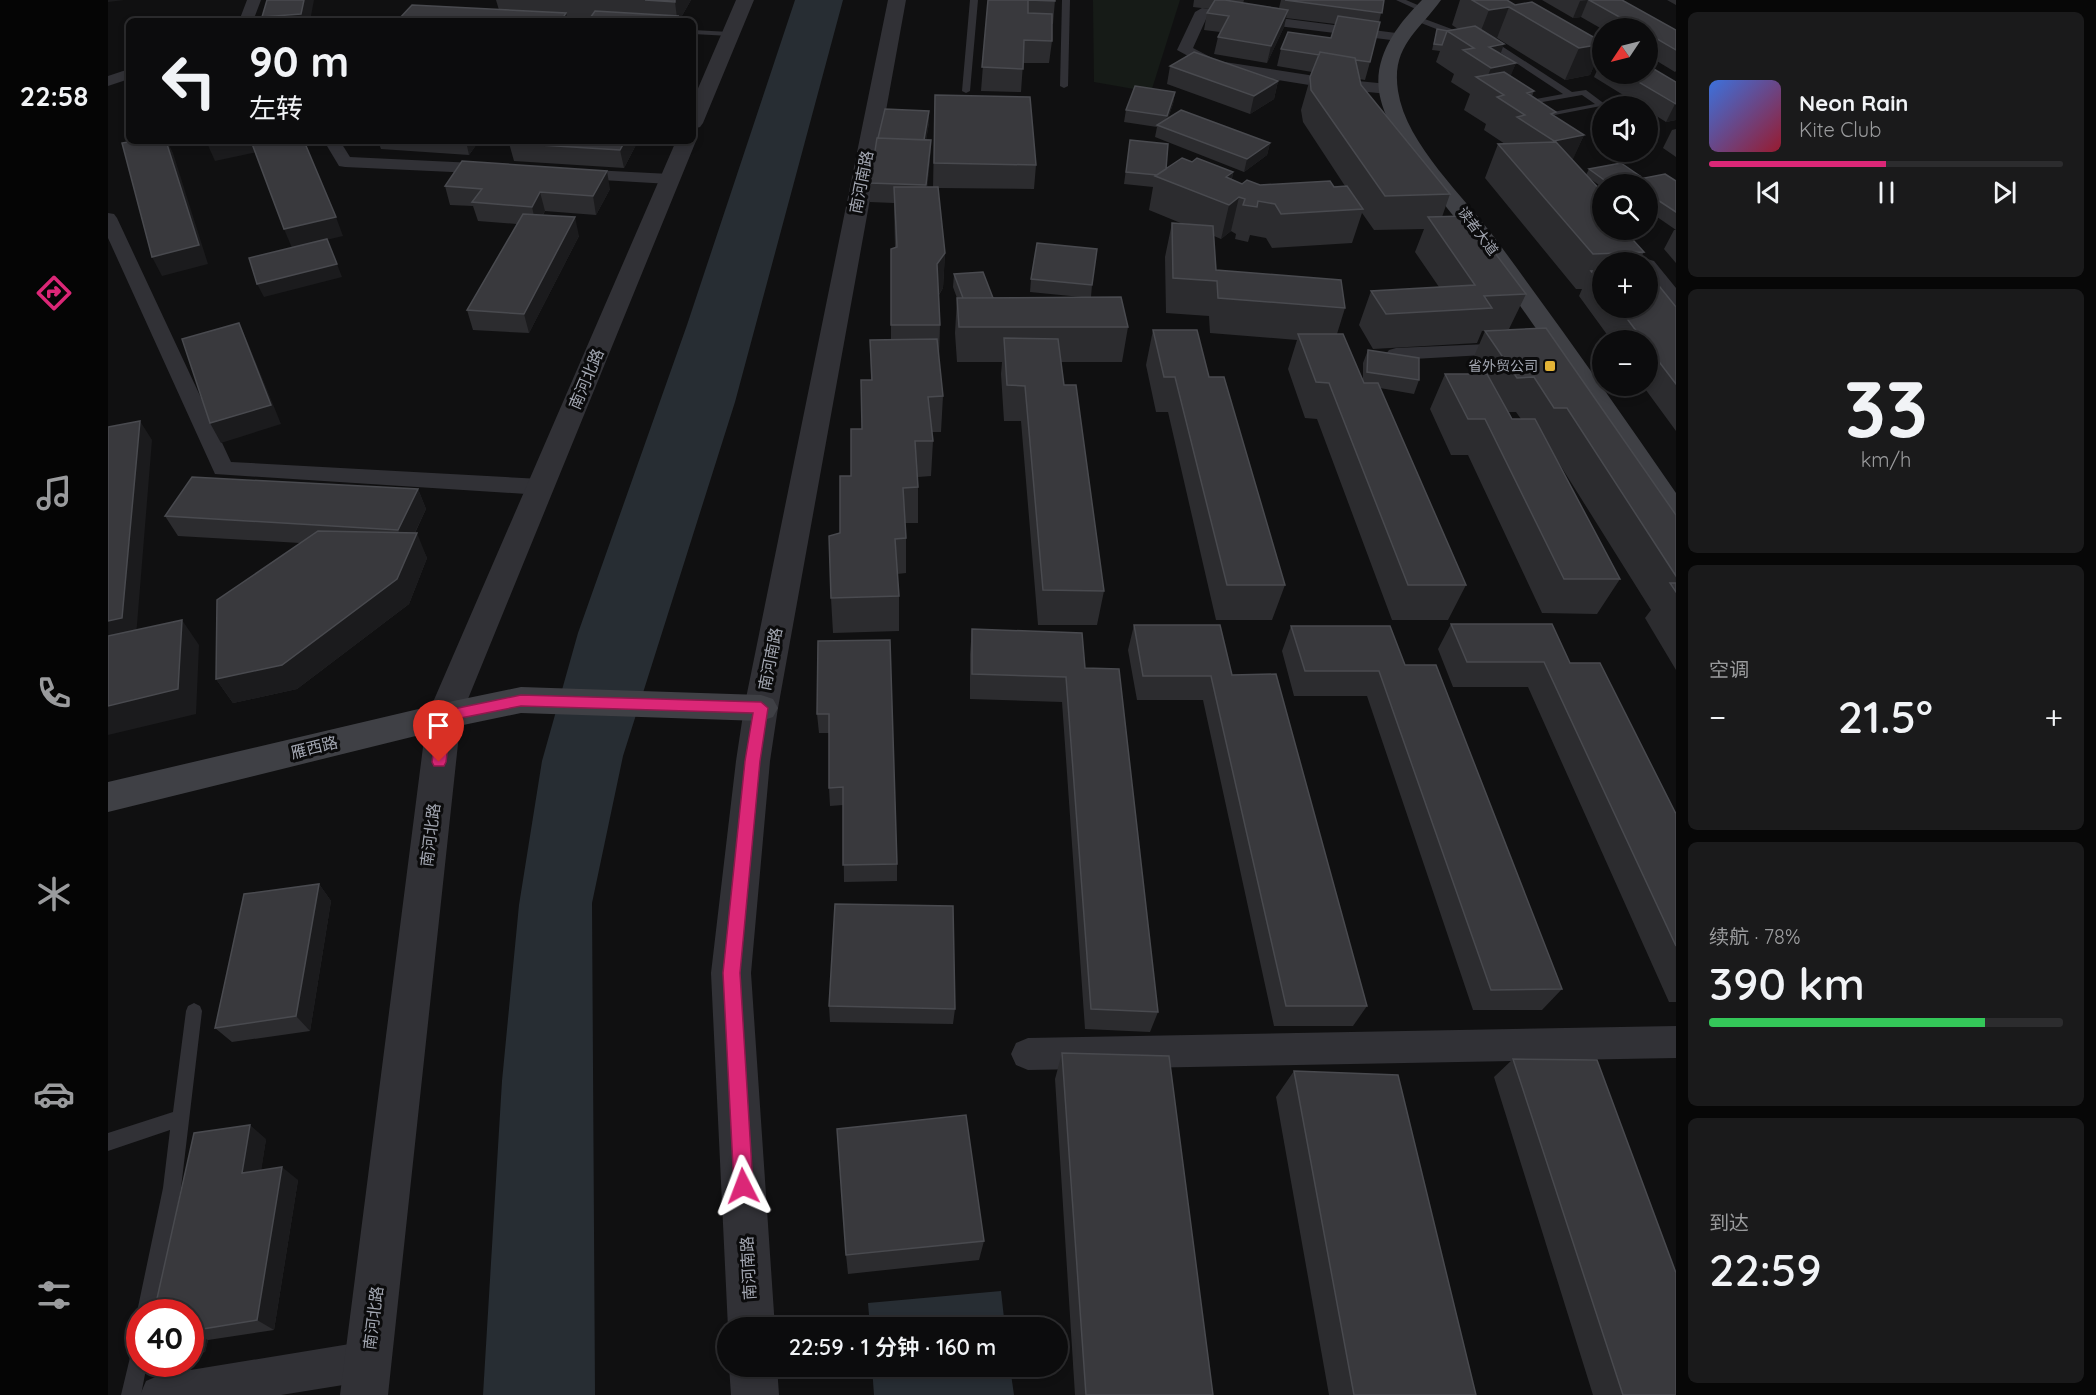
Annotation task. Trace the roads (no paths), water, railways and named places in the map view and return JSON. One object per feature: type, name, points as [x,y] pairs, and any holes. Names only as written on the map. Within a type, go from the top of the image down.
[{"type":"main road","name":"读者大道","points":[[1418,7],[1399,37],[1387,68],[1388,88],[1395,114],[1408,137],[1480,232],[1673,505]]},
{"type":"main road","name":"雁西路","points":[[108,797],[444,716],[521,700],[761,708]]},
{"type":"street","points":[[247,18],[254,0]]},
{"type":"street","points":[[696,116],[745,0]]},
{"type":"street","name":"南河南路","points":[[750,1317],[731,973],[753,761],[761,708],[897,0]]},
{"type":"street","points":[[1388,88],[1328,83],[1214,65],[1185,50],[1202,12],[1399,37]]},
{"type":"street","points":[[108,81],[126,75]]},
{"type":"street","points":[[335,144],[345,162],[508,170]]},
{"type":"street","name":"南河北路","points":[[366,1378],[444,716],[685,144]]},
{"type":"street","points":[[554,172],[670,179]]},
{"type":"street","points":[[109,216],[223,469],[541,487]]},
{"type":"street","points":[[1658,278],[1676,301]]},
{"type":"street","points":[[1396,354],[1561,347]]},
{"type":"street","points":[[1028,1054],[1676,1042]]},
{"type":"street","points":[[754,1377],[755,1395]]},
{"type":"street","points":[[160,1395],[366,1378]]},
{"type":"lane","points":[[966,91],[974,0]]},
{"type":"lane","points":[[1064,86],[1066,0]]},
{"type":"lane","points":[[1418,7],[1475,42],[1491,43],[1571,95]]},
{"type":"lane","points":[[696,32],[730,34]]},
{"type":"lane","points":[[1512,106],[1583,92],[1602,105],[1527,120]]},
{"type":"lane","points":[[150,1299],[171,1188],[194,1011]]},
{"type":"lane","points":[[108,1142],[181,1118]]},
{"type":"lane","points":[[131,1395],[135,1377]]},
{"type":"place","name":"省外贸公司","points":[[1550,366]]}]
